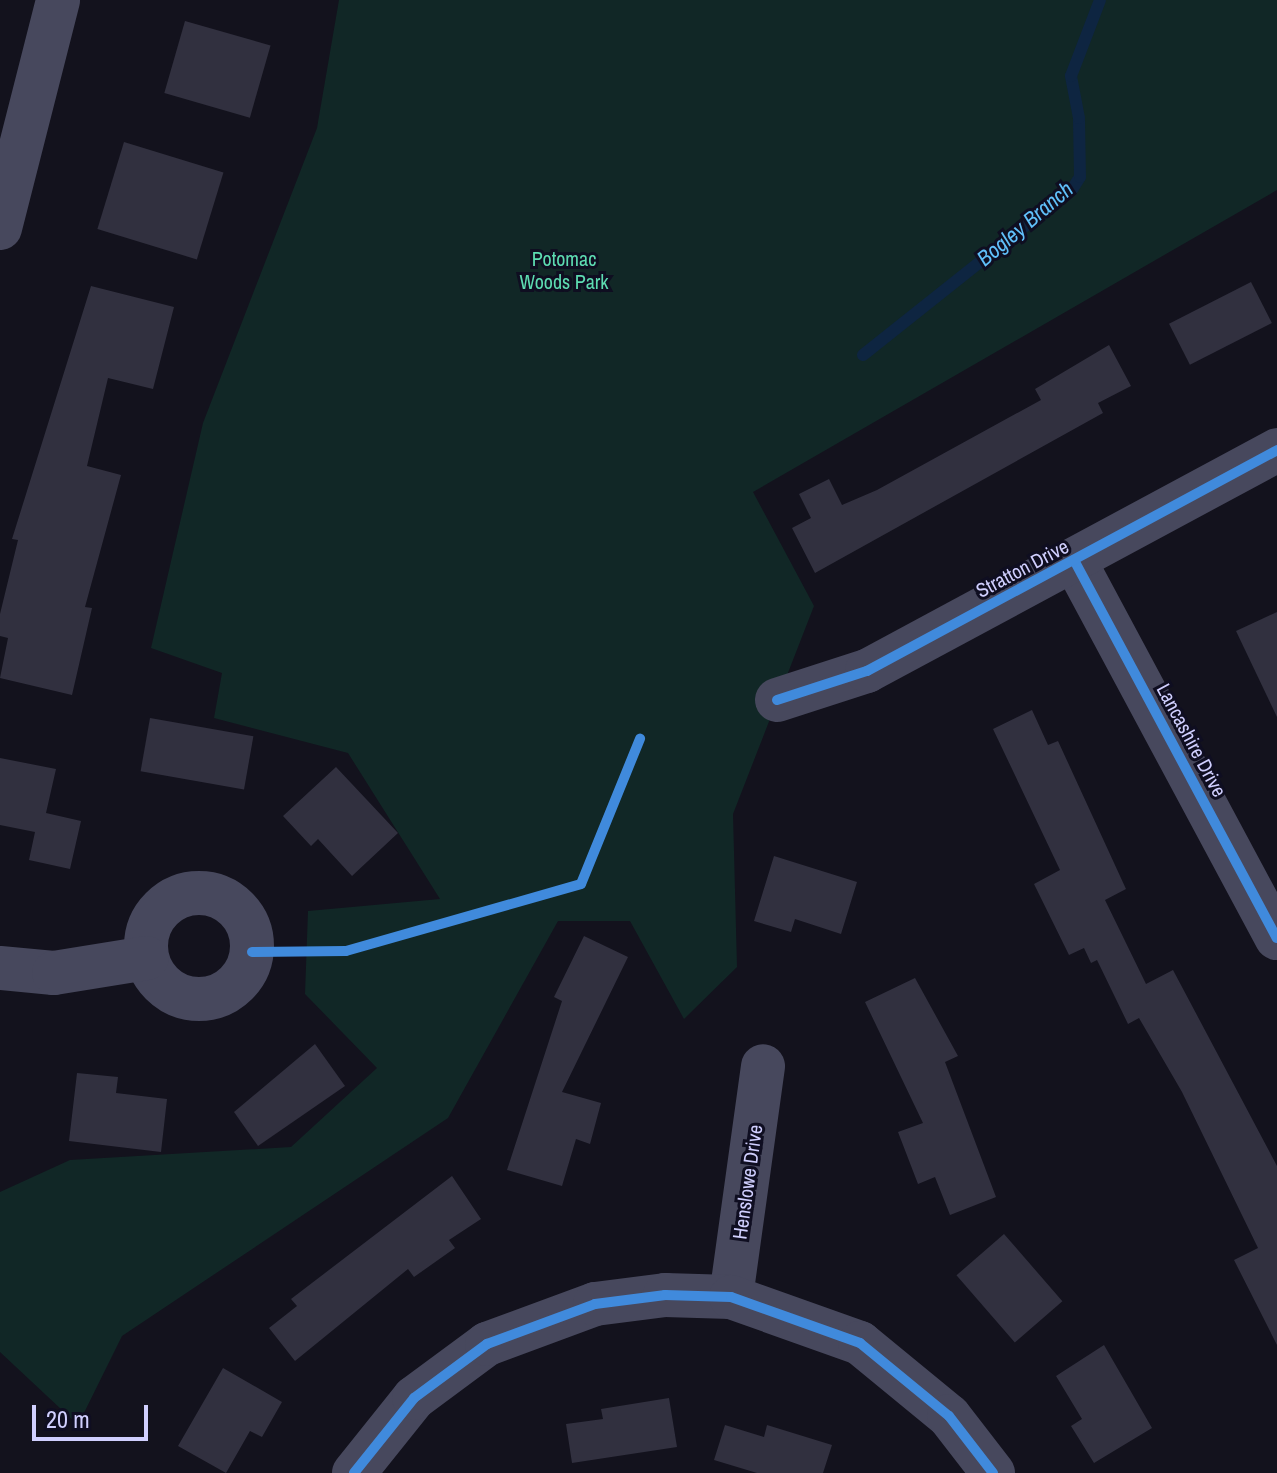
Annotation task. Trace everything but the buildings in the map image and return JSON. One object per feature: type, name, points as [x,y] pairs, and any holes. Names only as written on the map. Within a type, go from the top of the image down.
[{"type":"street","points":[[0,228],[58,0]]},
{"type":"street","name":"Stratton Drive","points":[[777,700],[867,671],[1277,450]]},
{"type":"street","name":"Lancashire Drive","points":[[1074,560],[1277,938]]},
{"type":"street","points":[[0,968],[54,973],[147,958]]},
{"type":"street","name":"Henslowe Drive","points":[[731,1297],[763,1066]]},
{"type":"street","points":[[354,1473],[414,1398],[487,1344],[527,1325],[665,1295],[731,1297],[860,1343],[949,1416],[993,1473]]},
{"type":"green space","name":"Potomac Woods Park","points":[[339,0],[1277,0],[1277,190],[753,492],[814,606],[733,814],[737,967],[684,1019],[630,921],[558,921],[448,1118],[122,1336],[78,1425],[0,1352],[0,1192],[70,1160],[291,1147],[377,1068],[305,994],[308,911],[440,899],[348,753],[214,718],[222,673],[151,648],[203,423],[317,128]]},
{"type":"waterway","name":"Bogley Branch","points":[[863,355],[1073,188],[1080,177],[1079,118],[1071,76],[1100,0]]},
{"type":"cycle path","points":[[777,700],[867,671],[1277,450]]},
{"type":"cycle path","points":[[1074,560],[1277,938]]},
{"type":"cycle path","points":[[252,952],[346,951],[581,884],[640,739]]},
{"type":"cycle path","points":[[354,1473],[414,1398],[487,1344],[595,1304],[665,1295],[731,1297],[860,1343],[949,1416],[993,1473]]}]
